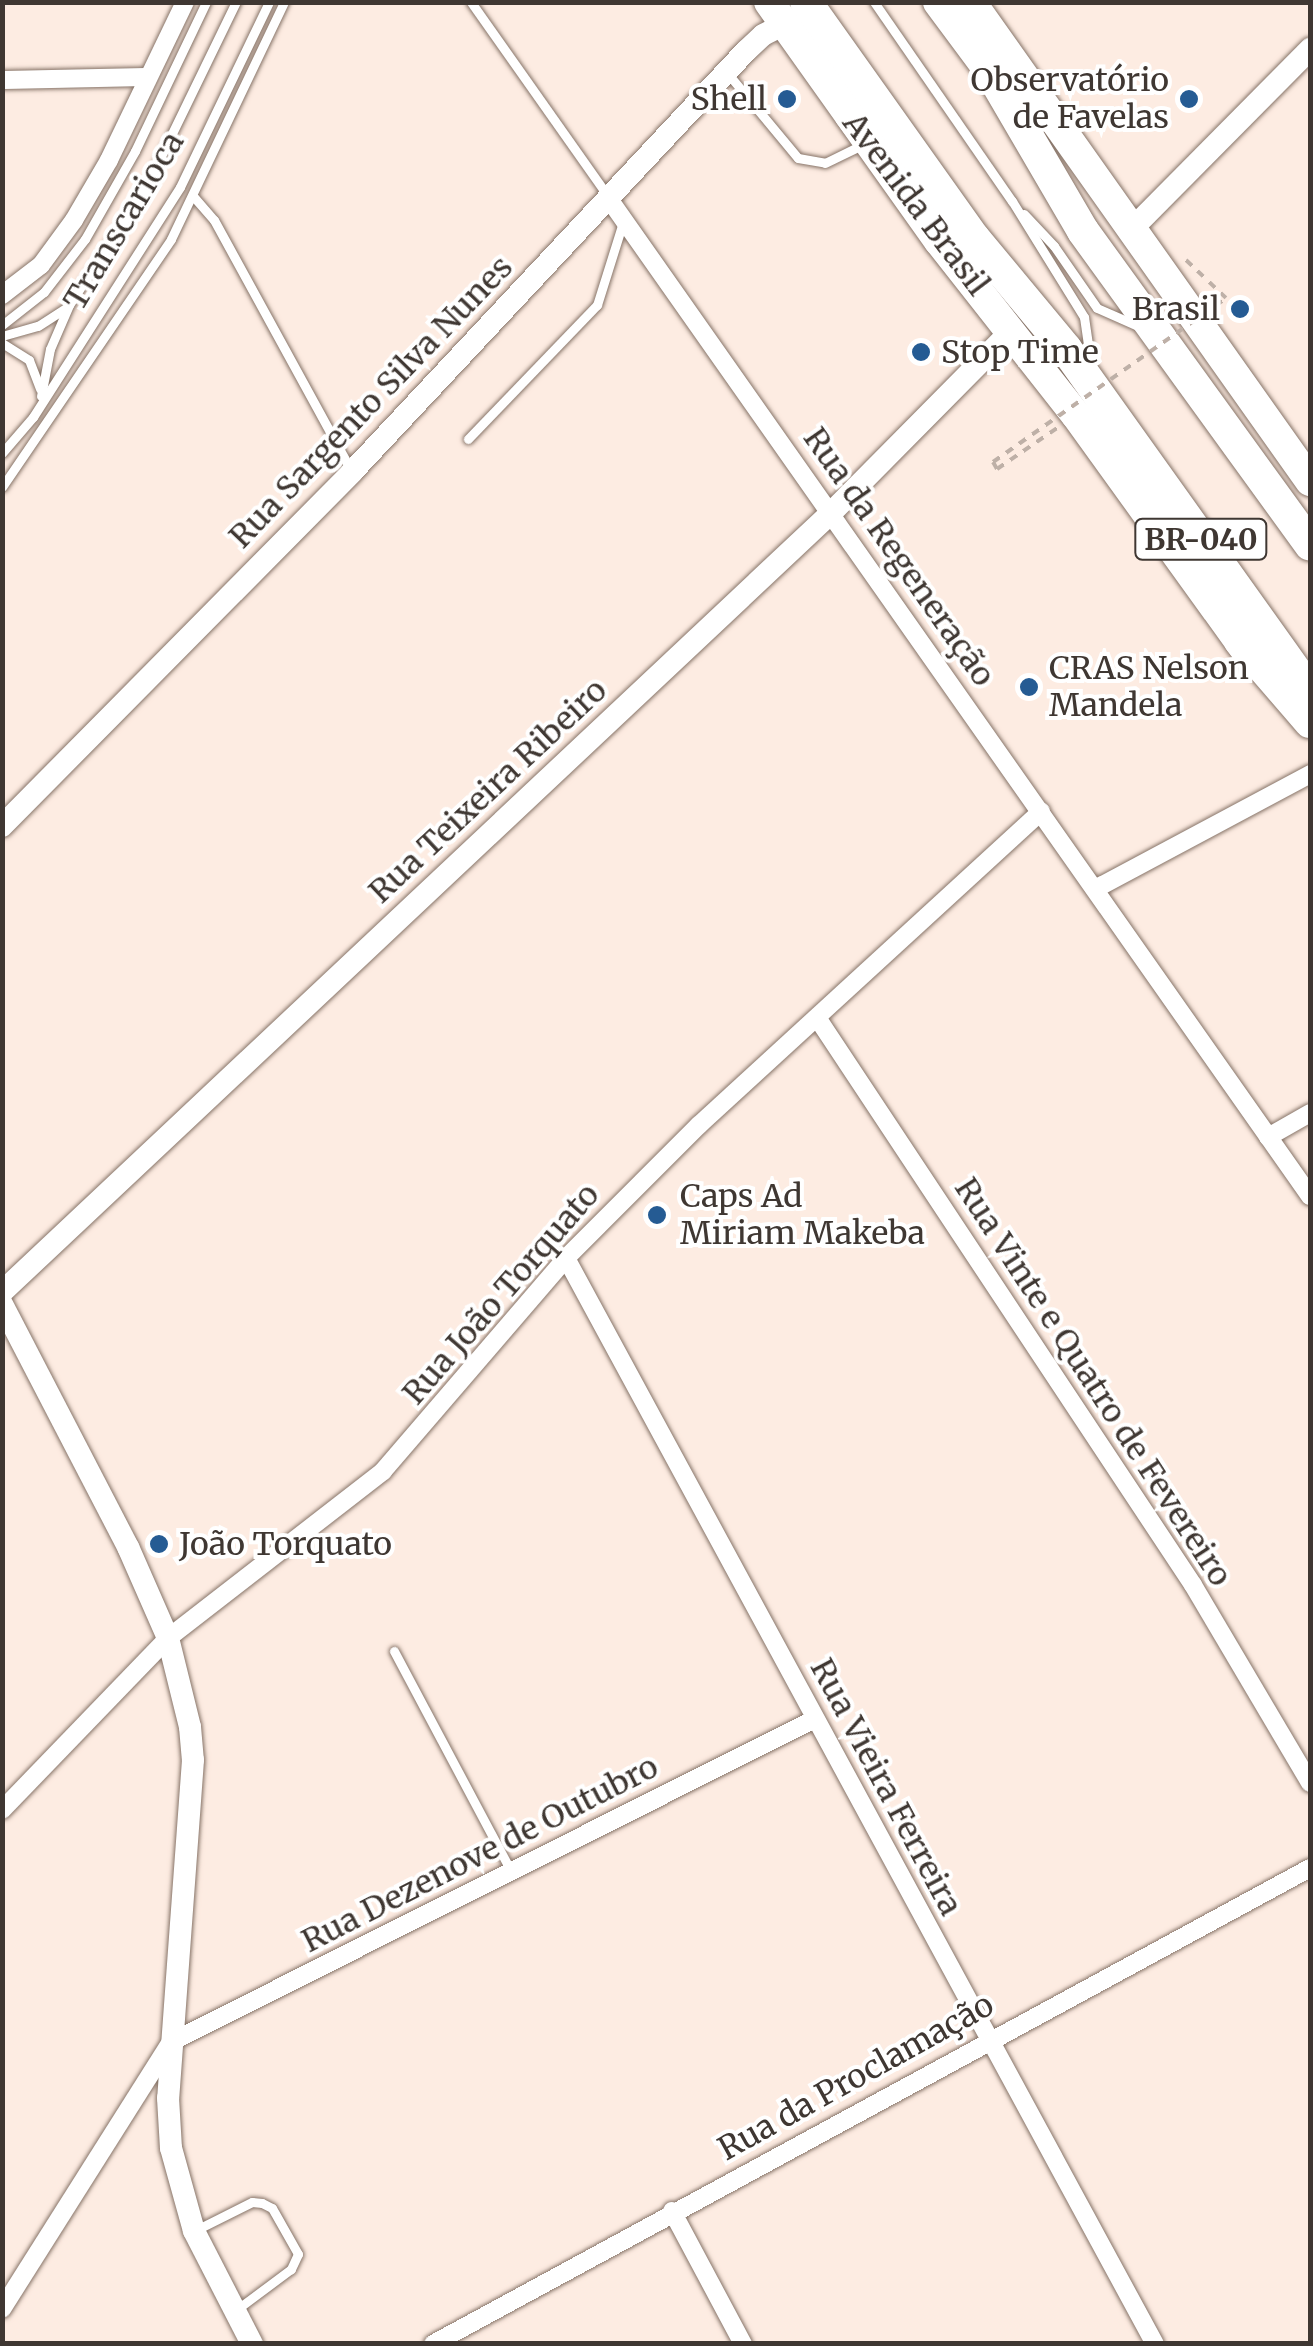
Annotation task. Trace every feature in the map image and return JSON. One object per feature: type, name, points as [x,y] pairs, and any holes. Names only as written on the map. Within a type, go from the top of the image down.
[{"type":"highway","name":"BR-040","points":[[940,2],[986,65],[1083,231],[1163,336],[1310,545]]},
{"type":"highway","points":[[971,2],[1310,482]]},
{"type":"highway","name":"Avenida Brasil","points":[[786,10],[868,142],[1012,330],[1084,401],[1310,690]]},
{"type":"highway","name":"Avenida Brasil","points":[[786,10],[974,238],[1310,744]]},
{"type":"highway","points":[[1240,641],[1310,722]]},
{"type":"street","points":[[2,295],[41,265],[74,220],[109,160],[185,2]]},
{"type":"street","name":"Rua Sargento Silva Nunes","points":[[2,826],[352,472],[786,10]]},
{"type":"street","points":[[1131,230],[1307,60]]},
{"type":"street","points":[[2,80],[148,76]]},
{"type":"street","name":"Rua da Regeneração","points":[[609,198],[1310,1196]]},
{"type":"street","name":"Rua Teixeira Ribeiro","points":[[2,1292],[832,512],[1012,330]]},
{"type":"street","points":[[1094,889],[1310,774]]},
{"type":"street","name":"Rua João Torquato","points":[[2,1810],[168,1638],[383,1471],[566,1258],[699,1125],[1042,812]]},
{"type":"street","name":"Rua Vinte e Quatro de Fevereiro","points":[[818,1018],[1193,1586],[1310,1783]]},
{"type":"street","points":[[1268,1138],[1310,1112]]},
{"type":"street","name":"Rua Vieira Ferreira","points":[[566,1258],[1155,2344]]},
{"type":"street","points":[[2,1304],[128,1547],[168,1638],[190,1727],[194,1760],[172,2042],[172,2148],[194,2231],[252,2344]]},
{"type":"street","name":"Rua Dezenove de Outubro","points":[[172,2042],[815,1719]]},
{"type":"street","name":"Rua da Proclamação","points":[[433,2344],[988,2039],[1310,1868]]},
{"type":"street","points":[[2,2308],[172,2042]]},
{"type":"street","points":[[672,2211],[743,2344]]},
{"type":"lane","name":"Transcarioca","points":[[2,325],[44,292],[85,239],[135,151],[206,2]]},
{"type":"lane","points":[[36,412],[50,349],[70,305],[160,162],[236,2]]},
{"type":"lane","name":"Transcarioca","points":[[2,454],[36,412],[180,187],[269,2]]},
{"type":"lane","points":[[2,488],[171,239],[284,2]]},
{"type":"lane","name":"Rua da Regeneração","points":[[471,2],[609,198]]},
{"type":"lane","points":[[874,2],[1012,200],[1084,316],[1084,401]]},
{"type":"lane","points":[[728,72],[798,158],[824,163],[868,142]]},
{"type":"lane","points":[[193,196],[214,220],[352,472]]},
{"type":"lane","points":[[1012,200],[1054,246],[1098,308],[1163,336]]},
{"type":"lane","points":[[468,438],[597,305],[624,219]]},
{"type":"lane","points":[[2,339],[38,326],[70,305]]},
{"type":"lane","points":[[2,339],[24,354],[36,371],[40,393],[36,412]]},
{"type":"lane","points":[[2,440],[24,428]]},
{"type":"lane","points":[[394,1650],[511,1871]]},
{"type":"lane","points":[[194,2231],[252,2202],[262,2203],[272,2208],[298,2254],[291,2269],[234,2311]]},
{"type":"path","points":[[1084,401],[997,469],[994,462],[1226,298]]},
{"type":"place","name":"Shell","points":[[787,99]]},
{"type":"place","name":"Observatório de Favelas","points":[[1189,99]]},
{"type":"place","name":"Brasil","points":[[1240,309]]},
{"type":"place","name":"Stop Time","points":[[921,352]]},
{"type":"place","name":"CRAS Nelson Mandela","points":[[1029,687]]},
{"type":"place","name":"Caps Ad Miriam Makeba","points":[[657,1215]]},
{"type":"place","name":"João Torquato","points":[[159,1544]]}]
